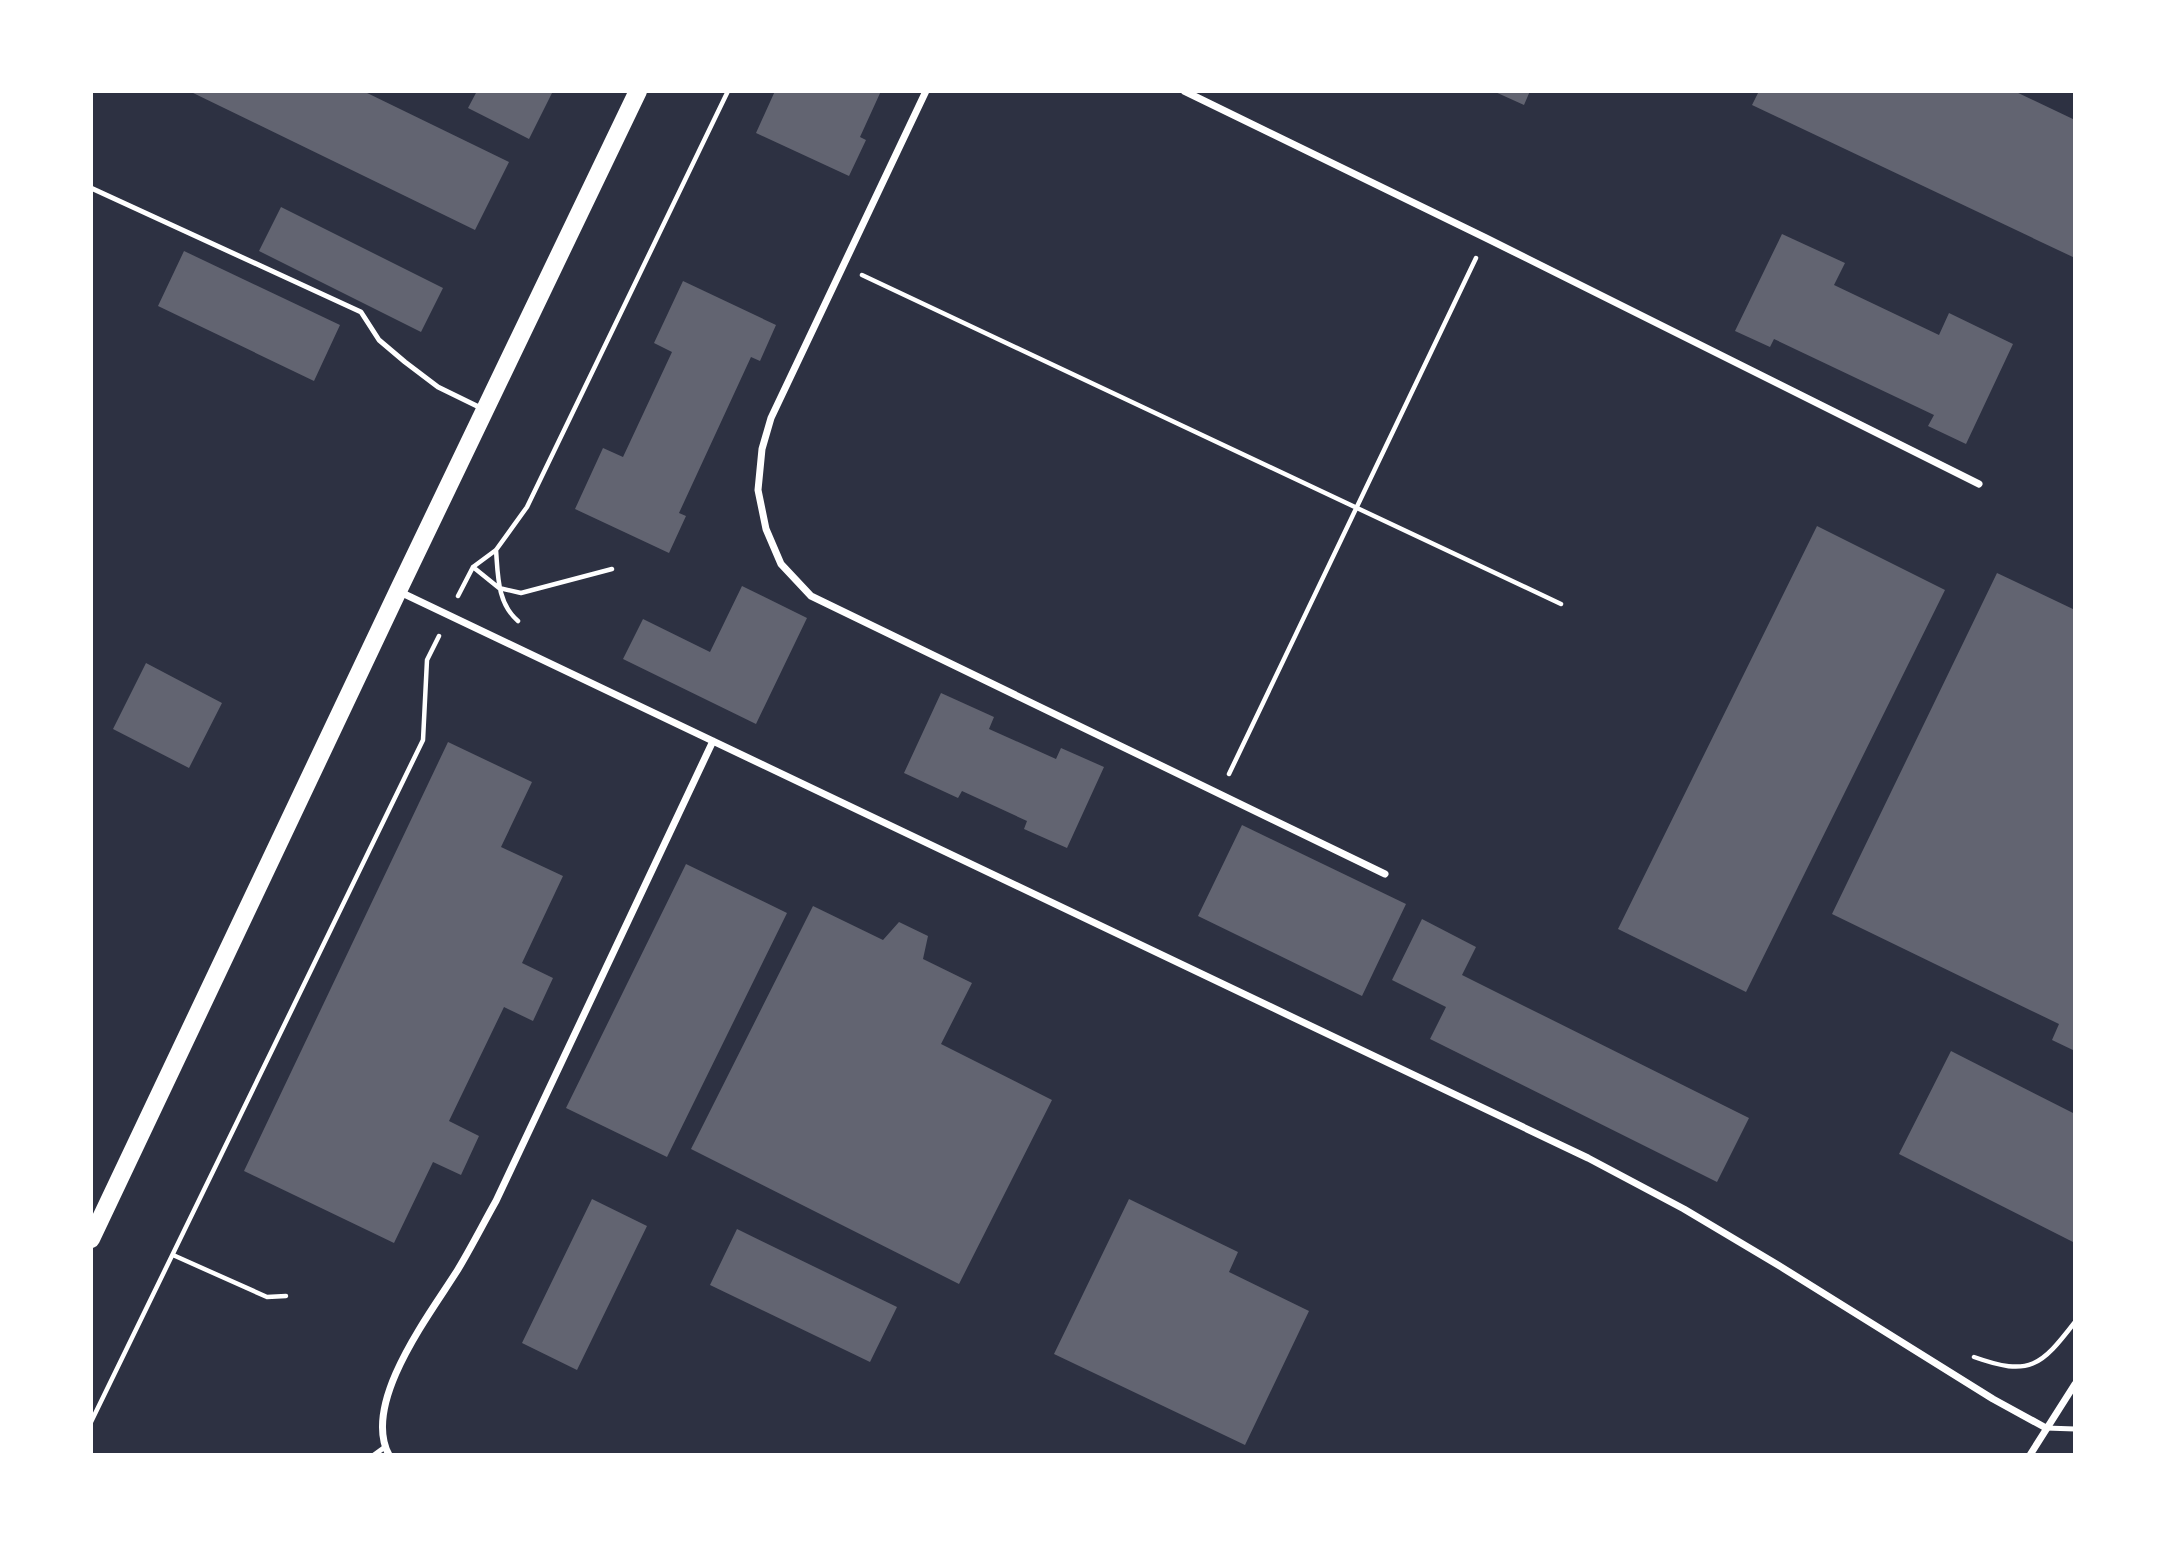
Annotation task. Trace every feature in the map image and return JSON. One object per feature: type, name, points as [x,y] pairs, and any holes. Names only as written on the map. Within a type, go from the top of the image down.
[{"type":"main road","points":[[91,1239],[638,91]]},
{"type":"street","points":[[926,91],[771,418],[762,449],[758,490],[766,528],[781,564],[811,596],[1385,874]]},
{"type":"street","points":[[1184,91],[1979,484]]},
{"type":"street","points":[[398,591],[1635,1182],[1778,1265],[2046,1429]]},
{"type":"street","points":[[387,1451],[382,1415],[392,1384],[406,1354],[496,1201],[713,741]]},
{"type":"street","points":[[2030,1455],[2075,1384]]},
{"type":"lane","points":[[91,188],[361,312],[379,340],[438,387],[486,410]]},
{"type":"lane","points":[[2046,1429],[2075,1429]]},
{"type":"lane","points":[[373,1455],[387,1451]]},
{"type":"path","points":[[91,1422],[423,740],[427,660],[473,567],[496,550],[527,507],[728,91]]},
{"type":"path","points":[[1219,793],[1486,238]]},
{"type":"path","points":[[842,265],[1561,604]]},
{"type":"path","points":[[473,567],[499,588],[521,593],[612,569]]},
{"type":"path","points":[[173,1255],[267,1297],[286,1296]]},
{"type":"building","points":[[189,91],[363,91],[509,162],[475,230]]},
{"type":"building","points":[[477,91],[553,91],[529,139],[468,108]]},
{"type":"building","points":[[775,91],[881,91],[860,137],[866,140],[849,176],[756,133]]},
{"type":"building","points":[[1493,91],[1530,91],[1524,105]]},
{"type":"building","points":[[1759,91],[2014,91],[2075,120],[2075,258],[1752,105]]},
{"type":"building","points":[[281,207],[443,288],[421,332],[259,251]]},
{"type":"building","points":[[1782,234],[1845,263],[1834,285],[1939,335],[1949,313],[2013,344],[1966,444],[1928,426],[1934,415],[1774,339],[1770,347],[1735,331]]},
{"type":"building","points":[[184,251],[340,325],[314,381],[158,306]]},
{"type":"building","points":[[683,281],[776,325],[760,361],[751,357],[679,513],[686,516],[669,553],[575,509],[603,448],[623,457],[672,352],[654,343]]},
{"type":"building","points":[[1817,526],[1945,590],[1746,992],[1618,929]]},
{"type":"building","points":[[1997,573],[2075,610],[2075,1051],[2052,1040],[2059,1024],[1832,914]]},
{"type":"building","points":[[742,586],[807,618],[756,724],[623,659],[643,619],[710,652]]},
{"type":"building","points":[[146,663],[222,703],[189,768],[113,729]]},
{"type":"building","points":[[941,693],[994,717],[989,729],[1056,759],[1061,748],[1104,767],[1067,848],[1024,829],[1027,821],[962,791],[958,798],[904,773]]},
{"type":"building","points":[[448,742],[532,782],[501,847],[563,876],[522,963],[553,978],[533,1021],[504,1007],[449,1121],[479,1136],[461,1175],[433,1162],[394,1243],[244,1171]]},
{"type":"building","points":[[1242,825],[1406,904],[1362,996],[1198,916]]},
{"type":"building","points":[[686,864],[787,913],[667,1157],[566,1108]]},
{"type":"building","points":[[813,906],[883,940],[899,922],[928,936],[923,959],[972,983],[941,1044],[1052,1100],[959,1284],[691,1149]]},
{"type":"building","points":[[1422,919],[1476,947],[1462,975],[1749,1118],[1717,1182],[1430,1039],[1446,1007],[1392,980]]},
{"type":"building","points":[[1951,1051],[2075,1114],[2075,1243],[1899,1154]]},
{"type":"building","points":[[592,1199],[647,1226],[577,1370],[522,1343]]},
{"type":"building","points":[[1129,1199],[1238,1252],[1229,1272],[1309,1311],[1245,1445],[1054,1354]]},
{"type":"building","points":[[737,1229],[897,1307],[870,1362],[710,1285]]}]
